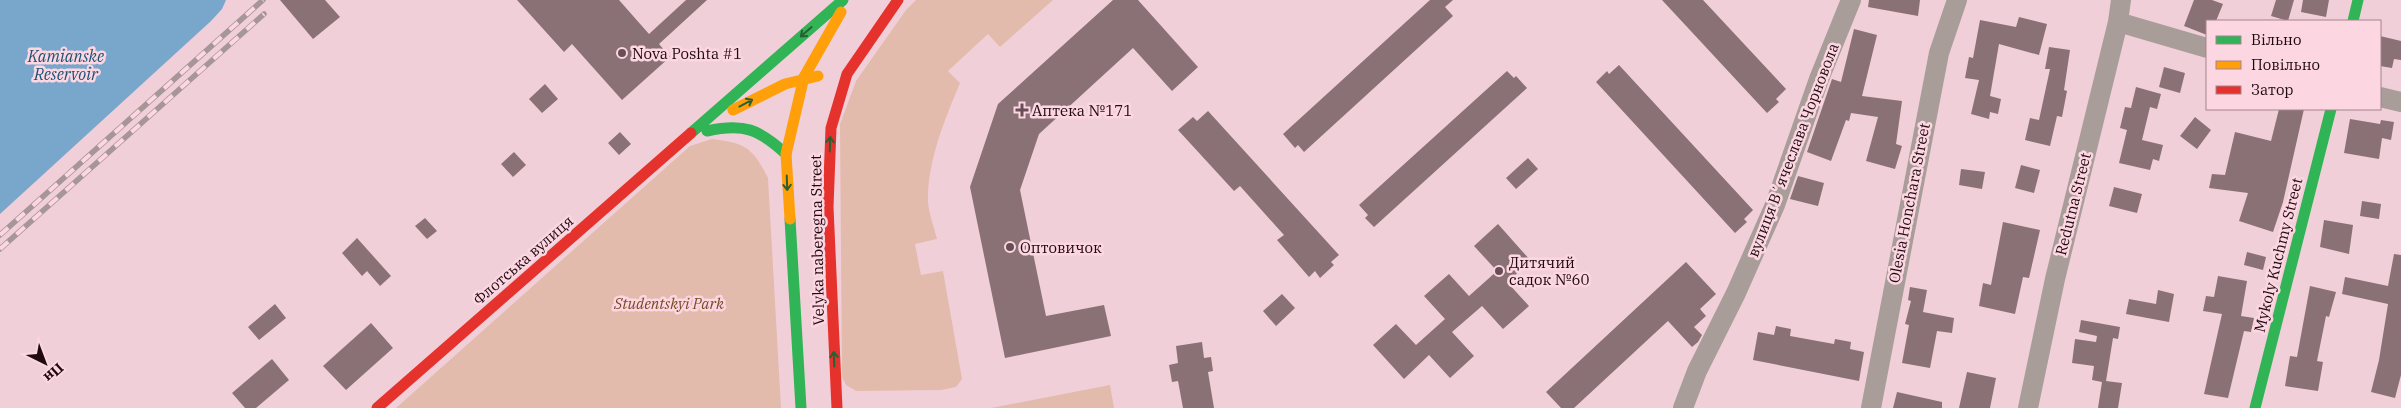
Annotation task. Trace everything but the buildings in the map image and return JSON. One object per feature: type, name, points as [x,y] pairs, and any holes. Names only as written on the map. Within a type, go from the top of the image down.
[{"type":"street","points":[[688,135],[843,0]]},
{"type":"street","name":"Velyka naberegna Street","points":[[801,408],[786,154],[804,77],[834,22],[850,0]]},
{"type":"street","name":"Velyka naberegna Street","points":[[836,408],[828,208],[831,128],[838,75],[898,0]]},
{"type":"street","name":"вулиця Вʼячеслава Чорновола","points":[[1683,408],[1697,371],[1736,293],[1775,205],[1819,79],[1851,0]]},
{"type":"street","name":"Olesia Honchara Street","points":[[1871,408],[1939,53],[1957,0]]},
{"type":"street","name":"Redutna Street","points":[[2028,408],[2055,279],[2118,22],[2121,0]]},
{"type":"street","points":[[2353,20],[2358,0]]},
{"type":"street","points":[[2118,22],[2206,48]]},
{"type":"street","points":[[688,135],[783,84],[804,77],[838,75]]},
{"type":"street","points":[[2381,97],[2401,102]]},
{"type":"street","name":"Mykoly Kuchmy Street","points":[[2255,408],[2330,110]]},
{"type":"street","points":[[688,135],[718,128],[744,126],[770,138],[786,154]]},
{"type":"street","name":"Флотська вулиця","points":[[377,408],[688,135]]},
{"type":"green space","points":[[916,0],[1053,0],[1000,47],[988,34],[948,71],[960,83],[943,126],[930,172],[928,202],[937,239],[915,244],[921,275],[943,271],[962,379],[956,387],[941,390],[856,391],[846,385],[842,377],[840,124],[856,81],[906,10]]},
{"type":"green space","name":"Studentskyi Park","points":[[712,139],[741,145],[747,149],[758,160],[768,178],[781,408],[396,408],[690,146]]},
{"type":"green space","points":[[1110,385],[1114,408],[991,408]]},
{"type":"water","name":"Kamianske Reservoir","points":[[0,0],[226,0],[222,9],[211,21],[0,214]]},
{"type":"railway","points":[[0,235],[263,0]]},
{"type":"railway","points":[[0,249],[264,14]]},
{"type":"traffic: fast","points":[[691,133],[843,0]]},
{"type":"traffic: fast","points":[[2353,20],[2358,0]]},
{"type":"traffic: fast","points":[[2255,408],[2331,110]]},
{"type":"traffic: fast","points":[[707,131],[731,128],[750,130],[767,139],[786,154]]},
{"type":"traffic: fast","points":[[790,219],[801,408]]},
{"type":"traffic: slow","points":[[790,219],[786,154],[804,77],[841,12]]},
{"type":"traffic: slow","points":[[733,110],[785,84],[818,76]]},
{"type":"traffic: jam","points":[[837,408],[828,207],[831,128],[847,74],[898,0]]},
{"type":"traffic: jam","points":[[377,408],[691,133]]},
{"type":"place","name":"Nova Poshta #1","points":[[622,53]]},
{"type":"place","name":"Аптека №171","points":[[1022,110]]},
{"type":"place","name":"Оптовичок","points":[[1010,247]]},
{"type":"place","name":"Дитячий садок №60","points":[[1499,271]]}]
